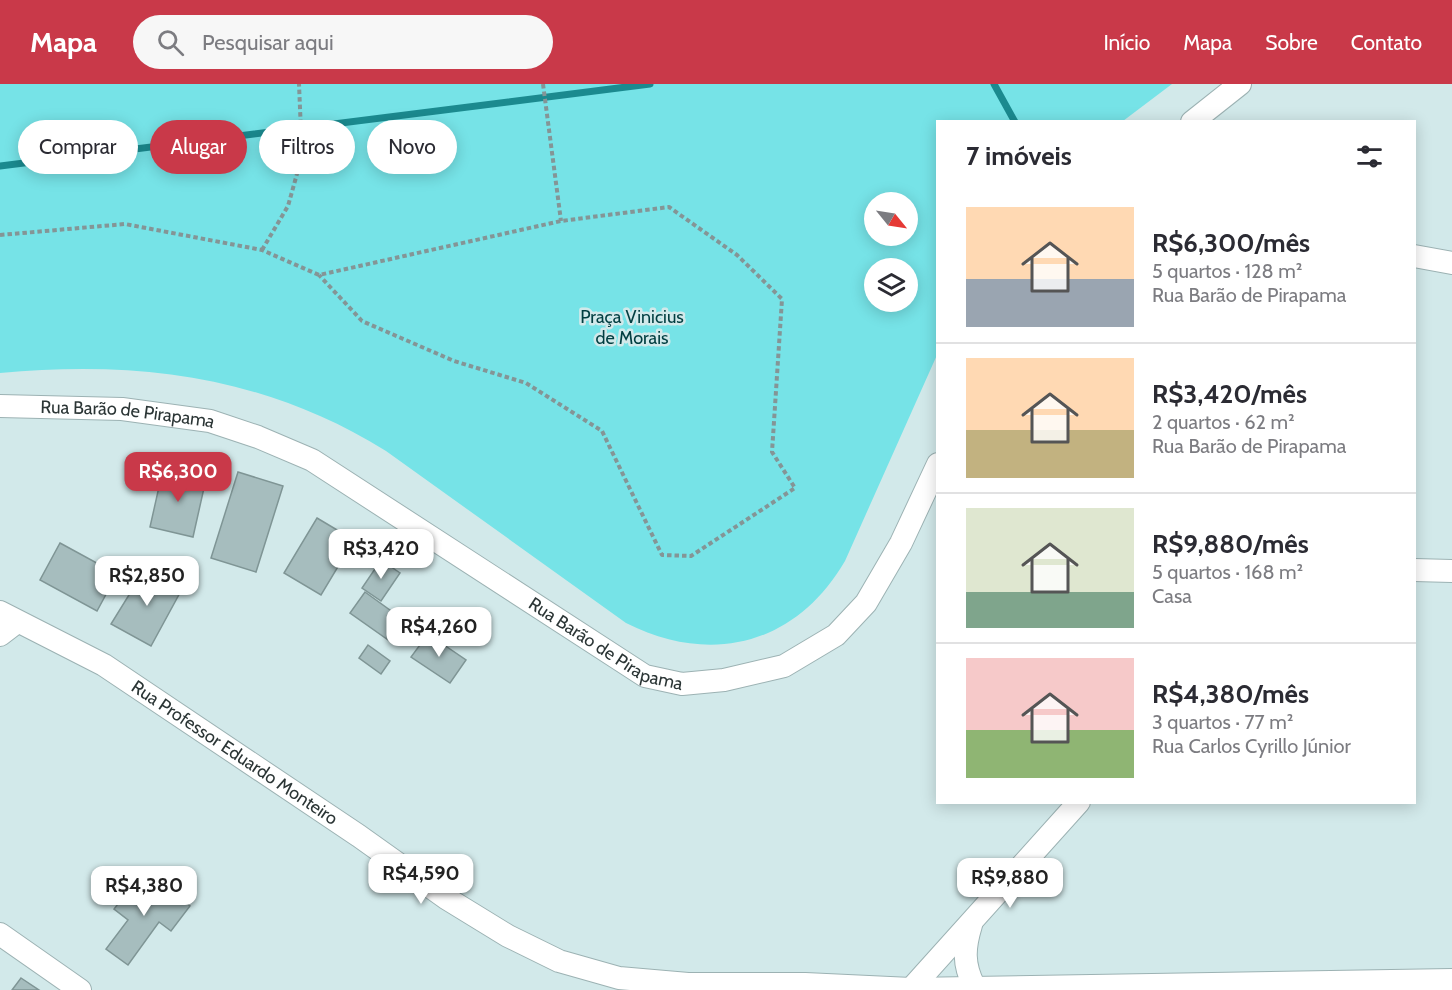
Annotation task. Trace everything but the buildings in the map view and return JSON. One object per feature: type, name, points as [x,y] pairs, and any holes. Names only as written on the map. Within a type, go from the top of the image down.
[{"type":"street","points":[[1195,120],[1240,84]]},
{"type":"street","points":[[1416,256],[1452,263]]},
{"type":"street","name":"Rua Barão de Pirapama","points":[[0,406],[122,409],[210,421],[258,436],[312,460],[645,676],[682,684],[724,680],[784,666],[836,635],[866,603],[901,543],[936,468]]},
{"type":"street","points":[[1416,570],[1452,571]]},
{"type":"street","name":"Rua Professor Eduardo Monteiro","points":[[6,623],[104,665],[359,836],[446,898],[507,936],[559,961],[619,978],[676,983],[911,989],[974,986],[1062,988],[1399,986],[1452,981]]},
{"type":"street","points":[[911,989],[1077,804]]},
{"type":"street","points":[[972,921],[966,942],[965,961],[974,986]]},
{"type":"street","points":[[0,934],[80,990]]},
{"type":"path","points":[[262,250],[288,206],[302,156],[299,84]]},
{"type":"path","points":[[543,84],[561,221]]},
{"type":"path","points":[[0,235],[125,224],[262,250],[319,274],[362,321],[454,361],[526,383],[602,432],[662,555],[691,556],[795,488],[772,452],[782,299],[737,255],[669,207],[561,221],[319,274]]},
{"type":"green space","name":"Praça Vinicius de Morais","points":[[0,84],[1172,84],[1124,120],[936,120],[936,357],[845,561],[825,590],[802,612],[777,629],[749,640],[720,644],[689,643],[658,636],[626,623],[386,451],[294,405],[247,390],[200,379],[151,372],[102,369],[0,373]]},
{"type":"waterway","points":[[0,166],[650,84]]},
{"type":"waterway","points":[[994,84],[1014,120]]}]
